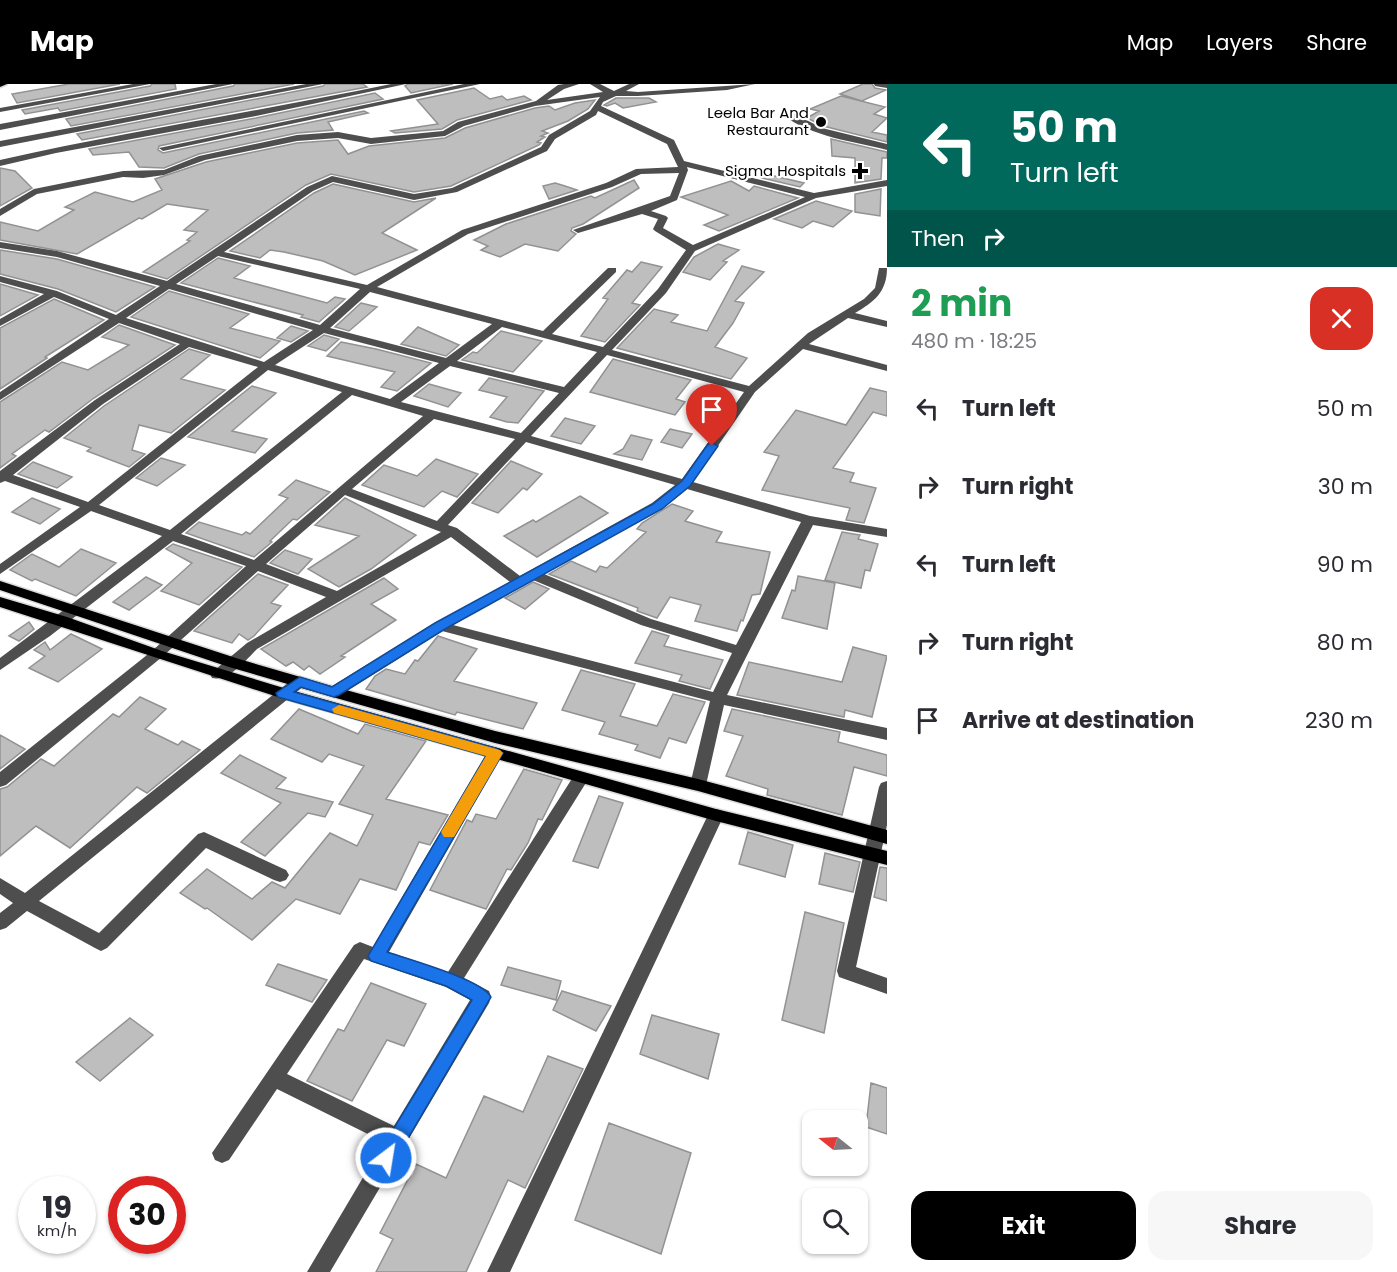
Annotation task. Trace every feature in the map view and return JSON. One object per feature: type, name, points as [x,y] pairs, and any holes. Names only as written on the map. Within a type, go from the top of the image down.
[{"type":"main road","points":[[0,585],[234,663],[334,692],[495,737],[698,786],[881,836]]},
{"type":"main road","points":[[0,602],[217,674],[581,778],[879,856]]},
{"type":"street","points":[[0,110],[146,84]]},
{"type":"street","points":[[0,127],[231,84],[264,112],[285,123],[297,138]]},
{"type":"street","points":[[0,144],[320,84]]},
{"type":"street","points":[[0,163],[56,150],[402,84]]},
{"type":"street","points":[[163,148],[476,84]]},
{"type":"street","points":[[539,103],[538,101],[561,87],[575,84]]},
{"type":"street","points":[[594,84],[612,93]]},
{"type":"street","points":[[0,397],[310,189],[332,179],[414,197],[454,190],[544,149],[552,137],[593,113],[600,100],[635,84]]},
{"type":"street","points":[[638,94],[681,84]]},
{"type":"street","points":[[0,213],[34,192],[123,174],[135,176],[164,172],[191,164],[202,158],[297,138],[338,135],[370,141],[445,133],[461,124],[539,103],[612,93],[638,94],[727,88],[750,84]]},
{"type":"street","points":[[878,84],[887,87]]},
{"type":"street","points":[[578,231],[631,213],[645,212],[674,198],[683,166],[671,142],[596,108]]},
{"type":"street","points":[[786,113],[793,120],[807,126],[887,147]]},
{"type":"street","points":[[0,570],[89,507],[266,366],[321,330],[368,288],[465,232],[609,185],[639,171],[683,166],[814,196]]},
{"type":"street","points":[[217,674],[234,663],[252,646],[338,597],[446,529],[522,437],[662,291],[692,249],[814,196],[887,183]]},
{"type":"street","points":[[645,212],[663,218],[658,229],[692,249]]},
{"type":"street","points":[[0,245],[28,247],[77,259],[321,330],[566,391]]},
{"type":"street","points":[[216,253],[368,288],[751,390]]},
{"type":"street","points":[[545,335],[612,270]]},
{"type":"street","points":[[334,692],[440,626],[657,506],[686,483],[751,390],[812,335],[868,301],[880,289],[883,270]]},
{"type":"street","points":[[1,280],[53,293],[94,311],[188,343],[432,415],[522,437],[809,520],[887,533]]},
{"type":"street","points":[[0,323],[53,293]]},
{"type":"street","points":[[846,314],[887,324]]},
{"type":"street","points":[[392,403],[501,323]]},
{"type":"street","points":[[1,477],[99,402],[188,343]]},
{"type":"street","points":[[801,345],[887,368]]},
{"type":"street","points":[[0,664],[62,621],[172,536],[350,391]]},
{"type":"street","points":[[0,781],[156,654],[256,565],[432,415]]},
{"type":"street","points":[[1,477],[256,565],[338,597]]},
{"type":"street","points":[[345,491],[446,529],[519,582]]},
{"type":"street","points":[[698,786],[718,698],[740,651],[809,520]]},
{"type":"street","points":[[533,575],[646,622],[740,651]]},
{"type":"street","points":[[440,626],[718,698],[887,734]]},
{"type":"street","points":[[0,923],[283,693],[300,682]]},
{"type":"street","points":[[377,956],[495,753]]},
{"type":"street","points":[[452,981],[581,778]]},
{"type":"street","points":[[887,787],[879,856],[846,971],[887,986]]},
{"type":"street","points":[[498,1272],[716,815]]},
{"type":"street","points":[[0,885],[27,903],[101,943],[204,840],[280,875]]},
{"type":"street","points":[[222,1153],[360,950],[452,981],[482,997],[318,1272]]},
{"type":"street","points":[[273,1077],[398,1138]]},
{"type":"building","points":[[69,84],[120,84],[17,103],[12,94]]},
{"type":"building","points":[[152,84],[175,84],[176,89],[60,111],[58,108],[25,114],[22,110],[150,86]]},
{"type":"building","points":[[235,84],[294,84],[71,126],[66,119],[233,86]]},
{"type":"building","points":[[325,84],[363,84],[367,87],[82,140],[77,134],[323,86]]},
{"type":"building","points":[[408,84],[453,84],[411,93],[405,86]]},
{"type":"building","points":[[863,84],[872,84],[875,88],[886,90],[862,101],[840,94]]},
{"type":"building","points":[[474,88],[490,99],[502,96],[507,100],[524,96],[531,100],[457,120],[442,129],[395,133],[391,131],[438,124],[417,100]]},
{"type":"building","points":[[375,93],[383,99],[159,146],[158,150],[163,153],[364,111],[368,113],[328,122],[333,130],[297,133],[199,154],[164,168],[139,167],[129,152],[93,155],[89,149],[256,118]]},
{"type":"building","points":[[841,96],[885,107],[874,114],[887,118],[872,132],[887,135],[887,142],[823,126],[807,118],[819,111],[810,109]]},
{"type":"building","points":[[616,98],[649,98],[656,102],[623,108],[615,103],[604,105]]},
{"type":"building","points":[[595,100],[588,109],[568,121],[542,131],[548,133],[541,136],[545,137],[537,142],[541,143],[539,145],[451,186],[414,192],[331,174],[306,185],[167,279],[143,272],[190,241],[187,240],[197,232],[184,230],[208,210],[167,204],[77,254],[0,240],[0,222],[38,231],[74,210],[65,207],[95,192],[133,202],[162,190],[155,179],[206,162],[297,143],[338,140],[348,154],[369,146],[445,138],[465,128],[535,108],[549,106],[555,110],[575,103]]},
{"type":"building","points":[[831,139],[887,152],[887,158],[882,158],[881,179],[855,183],[855,158],[832,156]]},
{"type":"building","points":[[0,168],[15,171],[32,188],[0,206]]},
{"type":"building","points":[[766,174],[804,183],[800,187],[762,178]]},
{"type":"building","points":[[634,180],[639,188],[583,224],[572,228],[571,231],[576,234],[558,251],[525,244],[500,257],[481,250],[488,246],[474,240],[506,224],[591,196],[595,198]]},
{"type":"building","points":[[731,181],[749,191],[754,186],[798,198],[719,231],[704,225],[728,215],[681,197]]},
{"type":"building","points":[[555,183],[577,190],[549,199],[543,186]]},
{"type":"building","points":[[333,184],[414,202],[436,198],[382,233],[417,250],[355,275],[323,261],[284,252],[270,250],[260,258],[230,251],[314,193]]},
{"type":"building","points":[[881,189],[880,216],[855,212],[855,194]]},
{"type":"building","points":[[816,201],[852,211],[833,227],[813,221],[802,228],[774,219]]},
{"type":"building","points":[[718,244],[739,250],[723,261],[727,262],[710,280],[683,272],[694,257]]},
{"type":"building","points":[[0,250],[57,259],[155,287],[116,312],[58,289],[0,274]]},
{"type":"building","points":[[218,258],[250,266],[234,278],[327,303],[335,297],[345,299],[319,322],[301,317],[303,315],[181,283]]},
{"type":"building","points":[[641,262],[662,267],[632,303],[640,305],[605,342],[581,336],[608,299],[603,298],[627,270],[632,272]]},
{"type":"building","points":[[742,266],[764,272],[735,301],[744,303],[733,323],[715,347],[747,358],[731,379],[617,348],[654,309],[678,315],[671,322],[707,331]]},
{"type":"building","points":[[0,284],[38,295],[0,316]]},
{"type":"building","points":[[169,291],[249,314],[230,328],[280,341],[260,358],[131,317]]},
{"type":"building","points":[[54,299],[104,320],[0,389],[0,328]]},
{"type":"building","points":[[361,303],[377,307],[349,331],[335,327]]},
{"type":"building","points":[[119,325],[175,345],[94,398],[49,432],[45,430],[12,454],[16,456],[0,468],[0,402],[62,362],[88,370],[129,345],[102,337]]},
{"type":"building","points":[[291,326],[308,331],[291,342],[277,338]]},
{"type":"building","points":[[418,327],[459,345],[446,356],[401,344]]},
{"type":"building","points":[[501,331],[542,341],[513,372],[462,360],[473,352],[477,353]]},
{"type":"building","points":[[324,335],[339,339],[326,351],[308,346]]},
{"type":"building","points":[[341,342],[431,363],[397,391],[381,387],[395,372],[327,356]]},
{"type":"building","points":[[189,349],[210,355],[181,379],[225,390],[171,433],[139,425],[132,450],[145,454],[129,467],[87,451],[91,448],[64,438],[104,406]]},
{"type":"building","points":[[613,359],[691,380],[676,399],[685,402],[675,415],[590,392]]},
{"type":"building","points":[[489,378],[544,391],[518,423],[507,422],[490,417],[507,397],[479,390]]},
{"type":"building","points":[[429,384],[461,393],[448,407],[414,396]]},
{"type":"building","points":[[252,386],[276,393],[232,431],[267,439],[255,453],[188,437]]},
{"type":"building","points":[[870,388],[887,392],[887,416],[873,412],[833,468],[854,473],[850,482],[876,488],[864,523],[846,520],[850,508],[762,490],[779,456],[764,452],[796,410],[846,425]]},
{"type":"building","points":[[565,418],[595,426],[581,444],[551,436]]},
{"type":"building","points":[[670,429],[692,434],[682,448],[661,442]]},
{"type":"building","points":[[631,435],[652,440],[642,460],[614,454],[623,449]]},
{"type":"building","points":[[161,458],[185,465],[157,486],[136,478]]},
{"type":"building","points":[[436,459],[478,474],[457,497],[442,491],[424,507],[362,485],[384,465],[417,476]]},
{"type":"building","points":[[511,461],[542,474],[527,490],[523,488],[498,513],[472,503]]},
{"type":"building","points":[[33,462],[72,477],[57,488],[18,474]]},
{"type":"building","points":[[296,480],[330,492],[297,520],[293,519],[270,541],[272,542],[254,557],[186,533],[199,522],[242,535],[246,532],[250,534],[288,498],[279,495]]},
{"type":"building","points":[[580,496],[608,513],[537,557],[504,536],[533,520],[536,522]]},
{"type":"building","points":[[32,498],[60,509],[40,524],[12,512]]},
{"type":"building","points":[[345,498],[416,535],[371,569],[339,587],[308,569],[359,536],[315,525]]},
{"type":"building","points":[[672,504],[693,511],[685,521],[722,532],[716,542],[770,552],[760,594],[752,595],[737,631],[695,621],[701,605],[670,597],[657,618],[637,611],[638,608],[549,574],[571,561],[596,572],[600,566],[607,568],[646,532],[637,529],[642,523]]},
{"type":"building","points":[[842,532],[860,535],[858,539],[878,544],[870,571],[865,570],[861,588],[825,580]]},
{"type":"building","points":[[173,544],[242,567],[199,605],[161,591],[192,563],[166,549]]},
{"type":"building","points":[[81,549],[116,563],[76,596],[35,579],[32,581],[10,570],[32,554],[59,567]]},
{"type":"building","points":[[285,550],[312,559],[298,574],[270,563]]},
{"type":"building","points":[[258,574],[288,585],[271,603],[281,606],[254,636],[248,640],[239,634],[232,643],[194,631]]},
{"type":"building","points":[[798,576],[835,583],[827,629],[782,618],[792,590],[795,591]]},
{"type":"building","points":[[146,577],[162,585],[129,610],[113,602]]},
{"type":"building","points":[[384,578],[398,589],[371,604],[396,620],[341,656],[345,657],[320,674],[309,666],[304,670],[293,662],[286,666],[261,649]]},
{"type":"building","points":[[533,582],[549,589],[525,609],[505,598]]},
{"type":"building","points":[[29,622],[34,629],[19,641],[9,636]]},
{"type":"building","points":[[652,631],[669,636],[664,646],[723,660],[710,689],[679,681],[682,675],[635,663]]},
{"type":"building","points":[[71,634],[102,649],[58,682],[29,668],[45,656],[34,650],[45,642],[50,650]]},
{"type":"building","points":[[438,636],[477,649],[454,681],[537,703],[523,729],[457,712],[455,715],[366,689],[375,676],[386,669],[405,674]]},
{"type":"building","points":[[853,647],[887,656],[872,717],[845,710],[844,717],[737,695],[749,662],[842,682]]},
{"type":"building","points":[[581,670],[635,684],[620,716],[657,726],[673,694],[705,702],[686,743],[669,738],[660,758],[635,750],[638,745],[599,734],[605,722],[562,710]]},
{"type":"building","points":[[140,697],[166,709],[145,729],[178,745],[182,741],[200,750],[147,793],[137,787],[70,848],[36,826],[0,856],[0,789],[7,787],[41,759],[54,766],[113,714],[119,717]]},
{"type":"building","points":[[299,709],[358,734],[365,724],[426,741],[386,799],[448,815],[430,845],[419,842],[396,890],[360,879],[340,914],[296,899],[252,940],[207,908],[205,909],[180,893],[207,869],[252,899],[272,882],[285,888],[330,833],[357,846],[373,815],[339,804],[364,766],[329,754],[322,762],[271,739]]},
{"type":"building","points":[[732,709],[840,732],[838,742],[887,755],[887,776],[854,767],[842,815],[767,795],[768,789],[726,776],[743,736],[724,731]]},
{"type":"building","points":[[0,735],[25,749],[0,769]]},
{"type":"building","points":[[240,755],[286,778],[276,788],[333,802],[325,817],[308,813],[265,856],[241,842],[281,803],[221,773]]},
{"type":"building","points":[[524,769],[562,780],[542,820],[538,819],[528,843],[511,870],[507,869],[486,909],[430,890],[467,820],[472,822],[476,814],[496,819]]},
{"type":"building","points":[[599,796],[623,803],[598,868],[573,861]]},
{"type":"building","points":[[748,832],[793,845],[785,877],[739,864]]},
{"type":"building","points":[[825,853],[860,862],[853,892],[819,884]]},
{"type":"building","points":[[880,867],[887,868],[887,901],[874,897]]},
{"type":"building","points":[[805,912],[844,923],[824,1033],[782,1020]]},
{"type":"building","points":[[278,964],[327,980],[312,1002],[266,985]]},
{"type":"building","points":[[508,967],[561,981],[556,1000],[501,985]]},
{"type":"building","points":[[371,983],[426,1004],[404,1046],[387,1040],[352,1101],[307,1081],[338,1029],[344,1031]]},
{"type":"building","points":[[562,991],[611,1006],[596,1031],[553,1010]]},
{"type":"building","points":[[652,1015],[719,1034],[708,1079],[640,1054]]},
{"type":"building","points":[[130,1018],[153,1035],[100,1081],[76,1062]]},
{"type":"building","points":[[548,1056],[583,1069],[525,1188],[508,1180],[466,1272],[376,1272],[393,1239],[380,1233],[416,1164],[446,1178],[484,1096],[523,1112]]},
{"type":"building","points":[[871,1083],[887,1088],[887,1134],[868,1128]]},
{"type":"building","points":[[609,1123],[691,1153],[661,1254],[575,1220]]},
{"type":"slow traffic","points":[[339,709],[495,753],[449,832]]},
{"type":"place","name":"Leela Bar And Restaurant","points":[[821,122]]},
{"type":"place","name":"Sigma Hospitals","points":[[860,171]]},
{"type":"route","points":[[386,1158],[482,997],[452,981],[377,956],[495,753],[283,693],[300,682],[334,692],[440,626],[657,506],[686,483],[712,446]]}]
